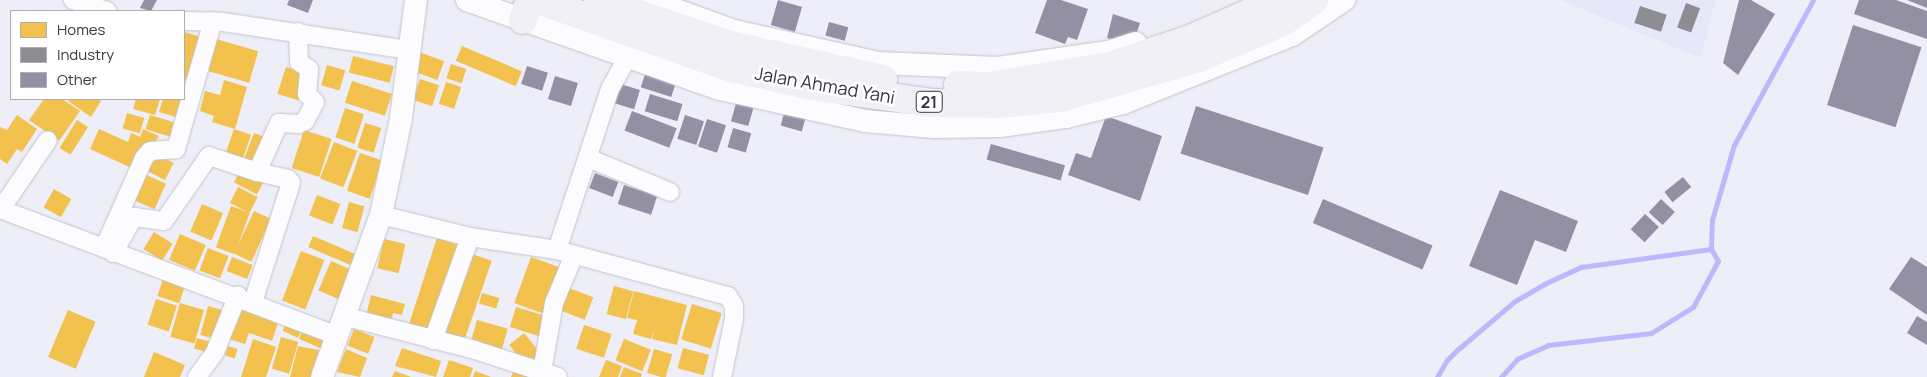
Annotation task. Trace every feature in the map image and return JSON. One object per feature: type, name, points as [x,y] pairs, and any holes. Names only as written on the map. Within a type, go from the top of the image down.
[{"type":"highway","name":"Jalan Ahmad Yani","points":[[598,0],[730,45],[808,64],[928,84],[988,86],[1109,66],[1190,39],[1279,0]]},
{"type":"highway","name":"Jalan Ahmad Yani","points":[[530,7],[728,67],[811,86],[934,103],[999,104],[1061,98],[1199,58],[1283,22],[1314,0]]},
{"type":"street","points":[[73,0],[104,10]]},
{"type":"street","points":[[322,377],[380,215],[401,118],[408,50],[416,0]]},
{"type":"street","points":[[467,0],[530,7],[627,58],[720,89],[865,121],[934,127],[1000,126],[1066,117],[1131,100],[1292,35],[1344,0]]},
{"type":"street","points":[[649,0],[734,31],[878,63],[998,68],[1108,52],[1188,26],[1248,0]]},
{"type":"street","points":[[185,21],[213,21],[298,32],[408,50]]},
{"type":"street","points":[[109,251],[144,158],[150,151],[176,149],[213,21]]},
{"type":"street","points":[[257,172],[279,123],[303,123],[314,105],[307,94],[309,69],[299,62],[298,32]]},
{"type":"street","points":[[557,250],[610,88],[627,58]]},
{"type":"street","points":[[48,140],[0,209],[109,251],[245,299],[340,325],[433,340],[547,375],[554,303],[574,255]]},
{"type":"street","points":[[109,251],[134,217],[164,222],[208,156],[257,172],[288,179],[291,183],[245,299],[215,352],[197,377]]},
{"type":"street","points":[[588,158],[670,192]]},
{"type":"street","points":[[380,215],[470,237],[557,250],[728,296],[734,306],[734,318],[722,377]]},
{"type":"street","points":[[433,340],[470,237]]},
{"type":"shaded area","points":[[1560,0],[1715,0],[1701,58]]},
{"type":"building: Homes","points":[[185,32],[205,38],[192,82],[185,79]]},
{"type":"building: Homes","points":[[216,39],[258,51],[249,83],[207,71]]},
{"type":"building: Homes","points":[[462,46],[522,71],[516,86],[456,61]]},
{"type":"building: Homes","points":[[416,51],[444,61],[437,80],[409,70]]},
{"type":"building: Homes","points":[[353,56],[394,66],[390,83],[349,72]]},
{"type":"building: Homes","points":[[451,64],[466,69],[462,83],[446,78]]},
{"type":"building: Homes","points":[[327,65],[345,70],[339,90],[321,85]]},
{"type":"building: Homes","points":[[286,67],[307,74],[298,100],[277,94]]},
{"type":"building: Homes","points":[[420,79],[439,85],[432,106],[413,100]]},
{"type":"building: Homes","points":[[224,80],[247,87],[235,129],[212,122],[214,116],[200,111],[205,91],[220,95]]},
{"type":"building: Homes","points":[[352,81],[392,94],[385,116],[345,103]]},
{"type":"building: Homes","points":[[446,82],[461,87],[454,109],[439,104]]},
{"type":"building: Homes","points":[[185,88],[188,89],[185,99]]},
{"type":"building: Homes","points":[[43,100],[64,100],[80,111],[59,141],[29,120]]},
{"type":"building: Homes","points":[[100,100],[101,101],[91,117],[68,101]]},
{"type":"building: Homes","points":[[136,100],[160,100],[155,115],[133,109]]},
{"type":"building: Homes","points":[[163,100],[185,100],[179,118],[159,112]]},
{"type":"building: Homes","points":[[345,108],[364,114],[354,144],[335,137]]},
{"type":"building: Homes","points":[[127,113],[144,118],[140,133],[123,128]]},
{"type":"building: Homes","points":[[17,115],[37,129],[22,152],[17,149],[7,164],[0,159],[0,127],[7,130]]},
{"type":"building: Homes","points":[[150,115],[179,124],[174,138],[146,129]]},
{"type":"building: Homes","points":[[77,120],[88,127],[71,155],[60,148]]},
{"type":"building: Homes","points":[[365,123],[381,128],[374,153],[357,148]]},
{"type":"building: Homes","points":[[99,129],[128,142],[131,133],[140,137],[143,129],[159,136],[138,171],[90,149]]},
{"type":"building: Homes","points":[[234,129],[251,135],[243,158],[226,153]]},
{"type":"building: Homes","points":[[304,130],[332,139],[319,177],[292,168]]},
{"type":"building: Homes","points":[[254,133],[267,138],[256,166],[243,161]]},
{"type":"building: Homes","points":[[334,142],[357,151],[343,187],[320,178]]},
{"type":"building: Homes","points":[[154,153],[174,163],[165,180],[145,170]]},
{"type":"building: Homes","points":[[360,153],[383,161],[370,199],[347,191]]},
{"type":"building: Homes","points":[[241,169],[264,181],[257,194],[234,182]]},
{"type":"building: Homes","points":[[144,174],[166,184],[155,209],[133,200]]},
{"type":"building: Homes","points":[[238,187],[258,197],[249,213],[230,203]]},
{"type":"building: Homes","points":[[54,189],[71,199],[61,217],[44,207]]},
{"type":"building: Homes","points":[[317,195],[340,204],[332,224],[309,216]]},
{"type":"building: Homes","points":[[349,202],[364,206],[357,232],[342,228]]},
{"type":"building: Homes","points":[[202,204],[223,213],[211,241],[190,232]]},
{"type":"building: Homes","points":[[231,206],[250,213],[235,254],[216,247]]},
{"type":"building: Homes","points":[[254,211],[271,219],[251,262],[234,254]]},
{"type":"building: Homes","points":[[154,232],[173,244],[162,261],[143,249]]},
{"type":"building: Homes","points":[[180,234],[206,245],[195,271],[169,260]]},
{"type":"building: Homes","points":[[313,236],[358,255],[353,266],[308,247]]},
{"type":"building: Homes","points":[[437,238],[462,246],[432,336],[408,328]]},
{"type":"building: Homes","points":[[384,239],[405,244],[399,273],[377,268]]},
{"type":"building: Homes","points":[[208,248],[229,256],[220,278],[199,270]]},
{"type":"building: Homes","points":[[301,251],[324,260],[305,309],[282,300]]},
{"type":"building: Homes","points":[[469,253],[492,261],[463,345],[440,337]]},
{"type":"building: Homes","points":[[232,257],[253,265],[247,279],[227,271]]},
{"type":"building: Homes","points":[[531,257],[559,267],[542,313],[514,303]]},
{"type":"building: Homes","points":[[331,261],[357,272],[344,301],[318,290]]},
{"type":"building: Homes","points":[[163,279],[185,286],[179,303],[157,296]]},
{"type":"building: Homes","points":[[614,286],[633,291],[626,319],[606,314]]},
{"type":"building: Homes","points":[[569,288],[593,297],[585,320],[560,310]]},
{"type":"building: Homes","points":[[634,291],[687,305],[677,345],[652,339],[655,327],[651,339],[633,334],[637,320],[627,318]]},
{"type":"building: Homes","points":[[482,293],[499,298],[496,309],[479,304]]},
{"type":"building: Homes","points":[[371,295],[405,304],[402,315],[393,313],[391,323],[366,316]]},
{"type":"building: Homes","points":[[156,299],[177,306],[169,331],[148,325]]},
{"type":"building: Homes","points":[[180,303],[204,310],[194,344],[170,337]]},
{"type":"building: Homes","points":[[241,304],[280,317],[272,341],[249,333],[245,344],[229,339]]},
{"type":"building: Homes","points":[[692,304],[722,313],[711,348],[681,339]]},
{"type":"building: Homes","points":[[208,306],[223,310],[216,339],[200,335]]},
{"type":"building: Homes","points":[[516,307],[546,316],[540,336],[510,327]]},
{"type":"building: Homes","points":[[68,310],[96,322],[76,369],[48,357]]},
{"type":"building: Homes","points":[[288,319],[303,326],[298,338],[283,331]]},
{"type":"building: Homes","points":[[477,320],[508,329],[501,353],[470,344]]},
{"type":"building: Homes","points":[[305,325],[327,335],[321,348],[299,339]]},
{"type":"building: Homes","points":[[584,325],[612,334],[604,358],[576,349]]},
{"type":"building: Homes","points":[[354,329],[375,337],[368,354],[348,346]]},
{"type":"building: Homes","points":[[524,333],[542,355],[527,367],[509,345]]},
{"type":"building: Homes","points":[[281,337],[298,342],[289,374],[272,369]]},
{"type":"building: Homes","points":[[197,338],[215,343],[212,354],[194,349]]},
{"type":"building: Homes","points":[[253,339],[276,347],[266,377],[241,377]]},
{"type":"building: Homes","points":[[624,339],[651,350],[642,371],[615,360]]},
{"type":"building: Homes","points":[[228,346],[238,349],[235,358],[225,356]]},
{"type":"building: Homes","points":[[298,346],[319,350],[312,377],[290,377]]},
{"type":"building: Homes","points":[[402,348],[441,361],[436,377],[395,366]]},
{"type":"building: Homes","points":[[683,348],[709,355],[704,375],[678,368]]},
{"type":"building: Homes","points":[[346,349],[367,358],[360,377],[337,372]]},
{"type":"building: Homes","points":[[654,349],[672,354],[666,377],[647,373]]},
{"type":"building: Homes","points":[[154,352],[185,365],[180,377],[144,377]]},
{"type":"building: Homes","points":[[449,360],[473,368],[470,377],[443,377]]},
{"type":"building: Homes","points":[[606,360],[622,366],[618,377],[599,377]]},
{"type":"building: Homes","points":[[515,367],[538,377],[511,377]]},
{"type":"building: Homes","points":[[624,367],[642,374],[641,377],[620,377]]},
{"type":"building: Homes","points":[[395,371],[411,377],[392,377]]},
{"type":"building: Homes","points":[[475,371],[491,377],[473,377]]},
{"type":"building: Industry","points":[[1686,3],[1700,8],[1691,33],[1677,27]]},
{"type":"building: Industry","points":[[1640,6],[1667,15],[1661,32],[1634,23]]},
{"type":"building: Other","points":[[144,0],[157,0],[152,10],[140,8]]},
{"type":"building: Other","points":[[289,0],[313,0],[308,13],[287,5]]},
{"type":"building: Other","points":[[778,0],[802,7],[795,32],[771,25]]},
{"type":"building: Other","points":[[1047,0],[1061,0],[1088,9],[1077,40],[1068,37],[1065,44],[1035,33]]},
{"type":"building: Other","points":[[1739,0],[1751,0],[1775,14],[1738,75],[1723,63]]},
{"type":"building: Other","points":[[1859,0],[1896,0],[1927,11],[1927,39],[1854,14]]},
{"type":"building: Other","points":[[1907,0],[1927,0],[1927,8]]},
{"type":"building: Other","points":[[1113,14],[1140,23],[1135,38],[1123,43],[1107,38]]},
{"type":"building: Other","points":[[829,22],[848,27],[845,41],[825,36]]},
{"type":"building: Other","points":[[1853,25],[1921,47],[1896,127],[1827,105]]},
{"type":"building: Other","points":[[527,66],[548,73],[542,91],[521,84]]},
{"type":"building: Other","points":[[646,71],[676,81],[671,97],[641,87]]},
{"type":"building: Other","points":[[555,76],[578,83],[571,106],[548,99]]},
{"type":"building: Other","points":[[617,83],[640,90],[634,109],[611,102]]},
{"type":"building: Other","points":[[650,94],[683,104],[677,121],[645,111]]},
{"type":"building: Other","points":[[737,100],[754,105],[748,126],[731,121]]},
{"type":"building: Other","points":[[1196,106],[1323,147],[1308,195],[1181,154]]},
{"type":"building: Other","points":[[785,110],[806,116],[802,131],[781,125]]},
{"type":"building: Other","points":[[632,111],[677,128],[669,148],[624,131]]},
{"type":"building: Other","points":[[685,115],[704,121],[696,145],[677,139]]},
{"type":"building: Other","points":[[1106,116],[1162,136],[1140,201],[1068,175],[1076,153],[1091,158]]},
{"type":"building: Other","points":[[707,119],[726,125],[717,153],[698,147]]},
{"type":"building: Other","points":[[733,128],[751,133],[746,152],[727,147]]},
{"type":"building: Other","points":[[991,144],[1065,165],[1061,181],[987,159]]},
{"type":"building: Other","points":[[595,173],[618,182],[613,197],[589,188]]},
{"type":"building: Other","points":[[1683,177],[1691,187],[1673,202],[1664,192]]},
{"type":"building: Other","points":[[624,185],[657,196],[651,215],[618,204]]},
{"type":"building: Other","points":[[1500,190],[1578,221],[1566,252],[1535,240],[1517,285],[1469,266]]},
{"type":"building: Other","points":[[1323,199],[1433,245],[1422,269],[1313,223]]},
{"type":"building: Other","points":[[1661,199],[1675,212],[1663,225],[1649,212]]},
{"type":"building: Other","points":[[1645,214],[1659,227],[1645,242],[1631,229]]},
{"type":"building: Other","points":[[1911,257],[1927,267],[1927,315],[1889,289]]},
{"type":"building: Other","points":[[1917,316],[1927,322],[1927,345],[1907,333]]},
{"type":"waterway","points":[[1501,377],[1517,359],[1548,345],[1651,333],[1693,307],[1718,261],[1711,249],[1712,220],[1734,145],[1813,0]]},
{"type":"waterway","points":[[1437,377],[1447,360],[1456,351],[1515,301],[1544,284],[1581,267],[1711,249]]}]
